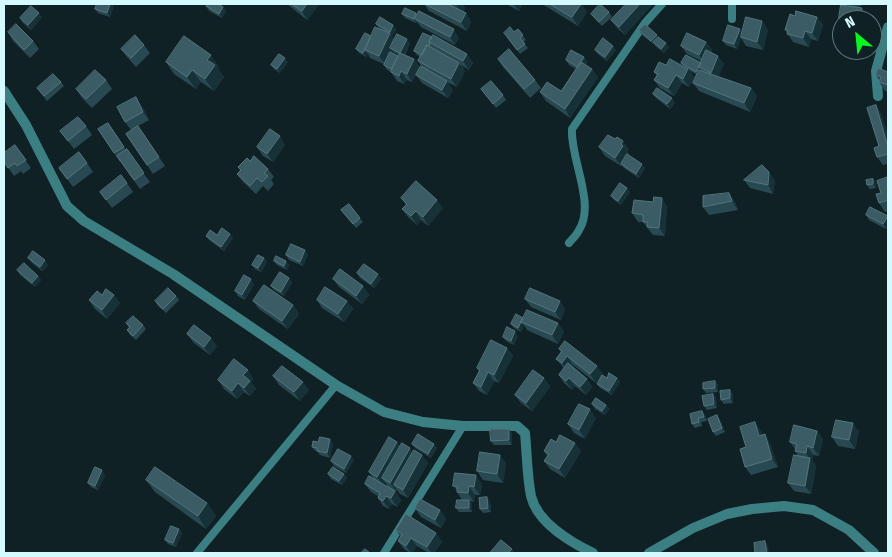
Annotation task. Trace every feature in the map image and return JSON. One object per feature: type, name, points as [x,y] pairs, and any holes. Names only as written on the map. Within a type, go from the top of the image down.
[{"type":"street","points":[[878,96],[876,71],[888,27]]},
{"type":"street","points":[[4,91],[26,125],[67,206],[76,214],[173,274],[336,385],[384,412],[423,422],[463,426],[517,426],[525,433],[532,498],[545,521],[576,545],[592,553]]},
{"type":"street","points":[[649,553],[693,528],[727,514],[784,506],[813,510],[848,530],[874,553]]},
{"type":"lane","points":[[569,243],[580,230],[585,217],[583,185],[571,142],[572,129],[645,23],[662,4]]},
{"type":"lane","points":[[732,4],[732,19]]},
{"type":"lane","points":[[197,553],[336,385]]},
{"type":"lane","points":[[384,553],[463,426]]},
{"type":"building","points":[[97,4],[110,4],[107,13],[95,9]]},
{"type":"building","points":[[208,4],[218,4],[223,7],[219,14],[206,6]]},
{"type":"building","points":[[292,4],[307,4],[302,11]]},
{"type":"building","points":[[425,4],[447,4],[466,13],[461,22]]},
{"type":"building","points":[[550,4],[581,4],[572,17]]},
{"type":"building","points":[[600,4],[609,12],[599,22],[591,14]]},
{"type":"building","points":[[626,4],[640,4],[619,27],[611,20]]},
{"type":"building","points":[[841,5],[862,8],[862,10],[840,10]]},
{"type":"building","points":[[31,6],[39,13],[28,25],[20,18]]},
{"type":"building","points":[[405,8],[416,13],[414,19],[402,14]]},
{"type":"building","points":[[419,11],[454,29],[450,37],[415,19]]},
{"type":"building","points":[[796,11],[817,17],[812,33],[805,31],[803,38],[787,34],[788,30],[785,30],[790,14],[795,16]]},
{"type":"building","points":[[380,17],[393,25],[390,32],[376,24]]},
{"type":"building","points":[[746,17],[762,21],[757,42],[741,37]]},
{"type":"building","points":[[16,24],[33,41],[24,50],[8,32]]},
{"type":"building","points":[[645,24],[657,35],[651,41],[639,30]]},
{"type":"building","points":[[728,25],[740,29],[734,44],[723,41]]},
{"type":"building","points":[[375,27],[390,33],[379,56],[365,50]]},
{"type":"building","points":[[510,27],[514,32],[518,29],[523,35],[520,38],[525,44],[517,50],[504,33]]},
{"type":"building","points":[[365,33],[371,36],[363,53],[356,49]]},
{"type":"building","points":[[423,33],[432,37],[429,46],[427,45],[422,55],[414,51]]},
{"type":"building","points":[[687,33],[706,42],[699,55],[681,46]]},
{"type":"building","points":[[397,34],[407,39],[400,53],[390,48]]},
{"type":"building","points":[[135,35],[144,45],[131,58],[121,49]]},
{"type":"building","points":[[433,35],[467,54],[463,61],[429,42]]},
{"type":"building","points":[[184,36],[211,55],[207,60],[215,65],[205,79],[192,70],[187,77],[166,62]]},
{"type":"building","points":[[658,37],[666,43],[661,49],[653,42]]},
{"type":"building","points":[[603,38],[613,46],[605,57],[595,50]]},
{"type":"building","points":[[427,45],[459,63],[451,79],[418,61]]},
{"type":"building","points":[[509,49],[535,80],[524,89],[498,59]]},
{"type":"building","points":[[571,50],[584,57],[578,67],[566,60]]},
{"type":"building","points":[[706,50],[718,56],[711,73],[699,67]]},
{"type":"building","points":[[390,52],[398,56],[391,69],[384,65]]},
{"type":"building","points":[[400,53],[414,59],[407,74],[401,71],[399,76],[391,72]]},
{"type":"building","points":[[279,54],[285,58],[277,69],[271,65]]},
{"type":"building","points":[[686,55],[701,63],[696,72],[681,63]]},
{"type":"building","points":[[670,59],[688,69],[683,79],[676,75],[668,88],[654,80],[658,74],[654,72],[659,62],[666,65]]},
{"type":"building","points":[[581,62],[592,69],[565,109],[540,92],[547,82],[561,91]]},
{"type":"building","points":[[421,66],[447,81],[442,90],[416,75]]},
{"type":"building","points":[[878,68],[888,72],[888,85],[879,82],[881,77],[876,75]]},
{"type":"building","points":[[95,70],[106,80],[86,99],[76,89]]},
{"type":"building","points":[[699,70],[751,88],[744,103],[693,83]]},
{"type":"building","points":[[53,74],[61,82],[44,96],[37,88]]},
{"type":"building","points":[[491,81],[503,95],[493,104],[481,89]]},
{"type":"building","points":[[657,88],[672,98],[667,104],[653,94]]},
{"type":"building","points":[[136,97],[143,112],[125,122],[117,107]]},
{"type":"building","points":[[876,105],[888,147],[888,154],[877,157],[874,148],[879,146],[867,108]]},
{"type":"building","points":[[78,117],[86,126],[68,141],[60,131]]},
{"type":"building","points":[[108,123],[124,147],[114,153],[98,129]]},
{"type":"building","points":[[138,126],[159,157],[147,165],[126,134]]},
{"type":"building","points":[[270,129],[280,136],[267,154],[257,147]]},
{"type":"building","points":[[608,135],[623,141],[621,144],[623,146],[615,158],[599,147]]},
{"type":"building","points":[[15,145],[26,160],[17,166],[15,163],[8,168],[4,162],[4,153]]},
{"type":"building","points":[[127,149],[144,173],[134,180],[117,156]]},
{"type":"building","points":[[79,152],[87,163],[67,179],[59,168]]},
{"type":"building","points":[[627,154],[642,164],[636,174],[621,164]]},
{"type":"building","points":[[254,156],[268,169],[264,173],[268,176],[262,182],[257,178],[250,186],[237,174],[241,170],[238,167],[247,158],[250,161]]},
{"type":"building","points":[[762,165],[769,172],[768,185],[744,180]]},
{"type":"building","points":[[121,175],[127,183],[106,200],[100,192]]},
{"type":"building","points":[[888,177],[888,200],[879,203],[876,194],[881,193],[877,181]]},
{"type":"building","points":[[873,179],[873,184],[867,185],[866,180]]},
{"type":"building","points":[[416,181],[437,200],[423,217],[416,211],[411,216],[402,209],[407,204],[401,198]]},
{"type":"building","points":[[620,183],[627,188],[618,201],[611,196]]},
{"type":"building","points":[[729,193],[732,201],[703,207],[703,196]]},
{"type":"building","points":[[654,197],[662,198],[659,228],[647,227],[648,222],[643,222],[643,215],[632,213],[634,200],[653,202]]},
{"type":"building","points":[[349,204],[360,218],[353,224],[341,210]]},
{"type":"building","points":[[870,207],[888,216],[883,224],[866,215]]},
{"type":"building","points":[[222,228],[230,234],[221,247],[206,236],[210,230],[217,235]]},
{"type":"building","points":[[291,244],[305,250],[300,262],[286,255]]},
{"type":"building","points":[[33,251],[45,260],[40,267],[28,258]]},
{"type":"building","points":[[258,255],[264,258],[258,268],[252,265]]},
{"type":"building","points":[[276,256],[286,261],[284,266],[274,261]]},
{"type":"building","points":[[24,263],[38,276],[32,283],[17,270]]},
{"type":"building","points":[[364,264],[378,274],[371,284],[357,273]]},
{"type":"building","points":[[340,269],[363,286],[356,296],[333,279]]},
{"type":"building","points":[[280,272],[289,278],[281,292],[271,286]]},
{"type":"building","points":[[244,275],[251,279],[242,295],[235,291]]},
{"type":"building","points":[[264,285],[293,305],[282,321],[253,301]]},
{"type":"building","points":[[325,287],[347,301],[338,314],[317,300]]},
{"type":"building","points":[[168,288],[176,296],[163,309],[155,301]]},
{"type":"building","points":[[530,288],[560,301],[555,312],[525,299]]},
{"type":"building","points":[[106,289],[114,295],[102,310],[89,300],[97,291],[102,295]]},
{"type":"building","points":[[527,310],[558,323],[552,335],[521,322]]},
{"type":"building","points":[[516,314],[523,318],[518,328],[511,324]]},
{"type":"building","points":[[133,316],[143,325],[133,336],[127,330],[130,327],[126,323]]},
{"type":"building","points":[[194,325],[211,338],[204,347],[187,334]]},
{"type":"building","points":[[507,327],[515,331],[511,341],[503,337]]},
{"type":"building","points":[[491,340],[507,348],[494,375],[488,372],[481,387],[473,383],[480,370],[477,368]]},
{"type":"building","points":[[565,341],[597,366],[590,374],[567,356],[562,363],[556,359],[562,351],[559,349]]},
{"type":"building","points":[[234,359],[248,370],[243,375],[250,381],[244,388],[238,383],[232,391],[218,380]]},
{"type":"building","points":[[568,363],[587,379],[580,387],[569,378],[566,381],[559,375]]},
{"type":"building","points":[[282,366],[303,382],[294,392],[273,376]]},
{"type":"building","points":[[533,370],[544,378],[526,403],[515,395]]},
{"type":"building","points":[[609,373],[617,378],[609,391],[597,384],[602,375],[607,378]]},
{"type":"building","points":[[715,381],[715,388],[703,389],[703,383]]},
{"type":"building","points":[[730,390],[730,398],[721,400],[720,391]]},
{"type":"building","points":[[713,394],[714,404],[704,406],[702,396]]},
{"type":"building","points":[[596,398],[606,405],[602,411],[592,404]]},
{"type":"building","points":[[579,404],[590,409],[579,430],[568,424]]},
{"type":"building","points":[[702,411],[704,417],[698,418],[699,422],[692,424],[690,414]]},
{"type":"building","points":[[717,415],[722,428],[713,432],[708,419]]},
{"type":"building","points":[[836,420],[853,423],[849,440],[832,437]]},
{"type":"building","points":[[755,422],[759,436],[765,434],[772,459],[745,467],[740,449],[746,447],[740,427]]},
{"type":"building","points":[[794,425],[817,431],[813,448],[807,446],[806,453],[795,451],[797,444],[790,442]]},
{"type":"building","points":[[490,429],[509,429],[509,440],[491,441]]},
{"type":"building","points":[[418,434],[434,444],[428,454],[412,444]]},
{"type":"building","points":[[560,435],[575,443],[559,469],[544,461],[549,454],[544,451],[551,439],[556,442]]},
{"type":"building","points":[[320,437],[330,439],[327,453],[317,451],[317,448],[312,447],[313,441],[318,442]]},
{"type":"building","points":[[389,437],[397,442],[377,477],[369,472]]},
{"type":"building","points":[[402,443],[410,448],[390,483],[382,478]]},
{"type":"building","points":[[338,449],[351,456],[344,469],[331,461]]},
{"type":"building","points":[[414,450],[422,455],[403,490],[394,485]]},
{"type":"building","points":[[480,452],[500,455],[497,474],[477,471]]},
{"type":"building","points":[[794,455],[810,458],[805,486],[788,483]]},
{"type":"building","points":[[95,467],[102,470],[95,486],[88,483]]},
{"type":"building","points":[[155,467],[207,503],[198,516],[146,480]]},
{"type":"building","points":[[333,467],[344,474],[339,481],[328,474]]},
{"type":"building","points":[[455,473],[476,475],[474,487],[469,486],[468,493],[457,492],[457,486],[453,486]]},
{"type":"building","points":[[369,476],[395,491],[391,498],[386,496],[383,501],[378,498],[380,493],[365,484]]},
{"type":"building","points":[[487,497],[488,508],[480,509],[479,498]]},
{"type":"building","points":[[420,499],[440,510],[435,520],[415,508]]},
{"type":"building","points":[[457,500],[469,500],[469,508],[456,508]]},
{"type":"building","points":[[406,514],[436,533],[427,547],[411,538],[406,546],[398,541],[402,534],[396,530]]},
{"type":"building","points":[[171,526],[179,529],[173,543],[165,540]]},
{"type":"building","points":[[501,540],[512,549],[508,553],[490,553]]},
{"type":"building","points":[[765,541],[767,553],[755,553],[754,543]]},
{"type":"building","points":[[365,549],[370,553],[361,553]]}]
